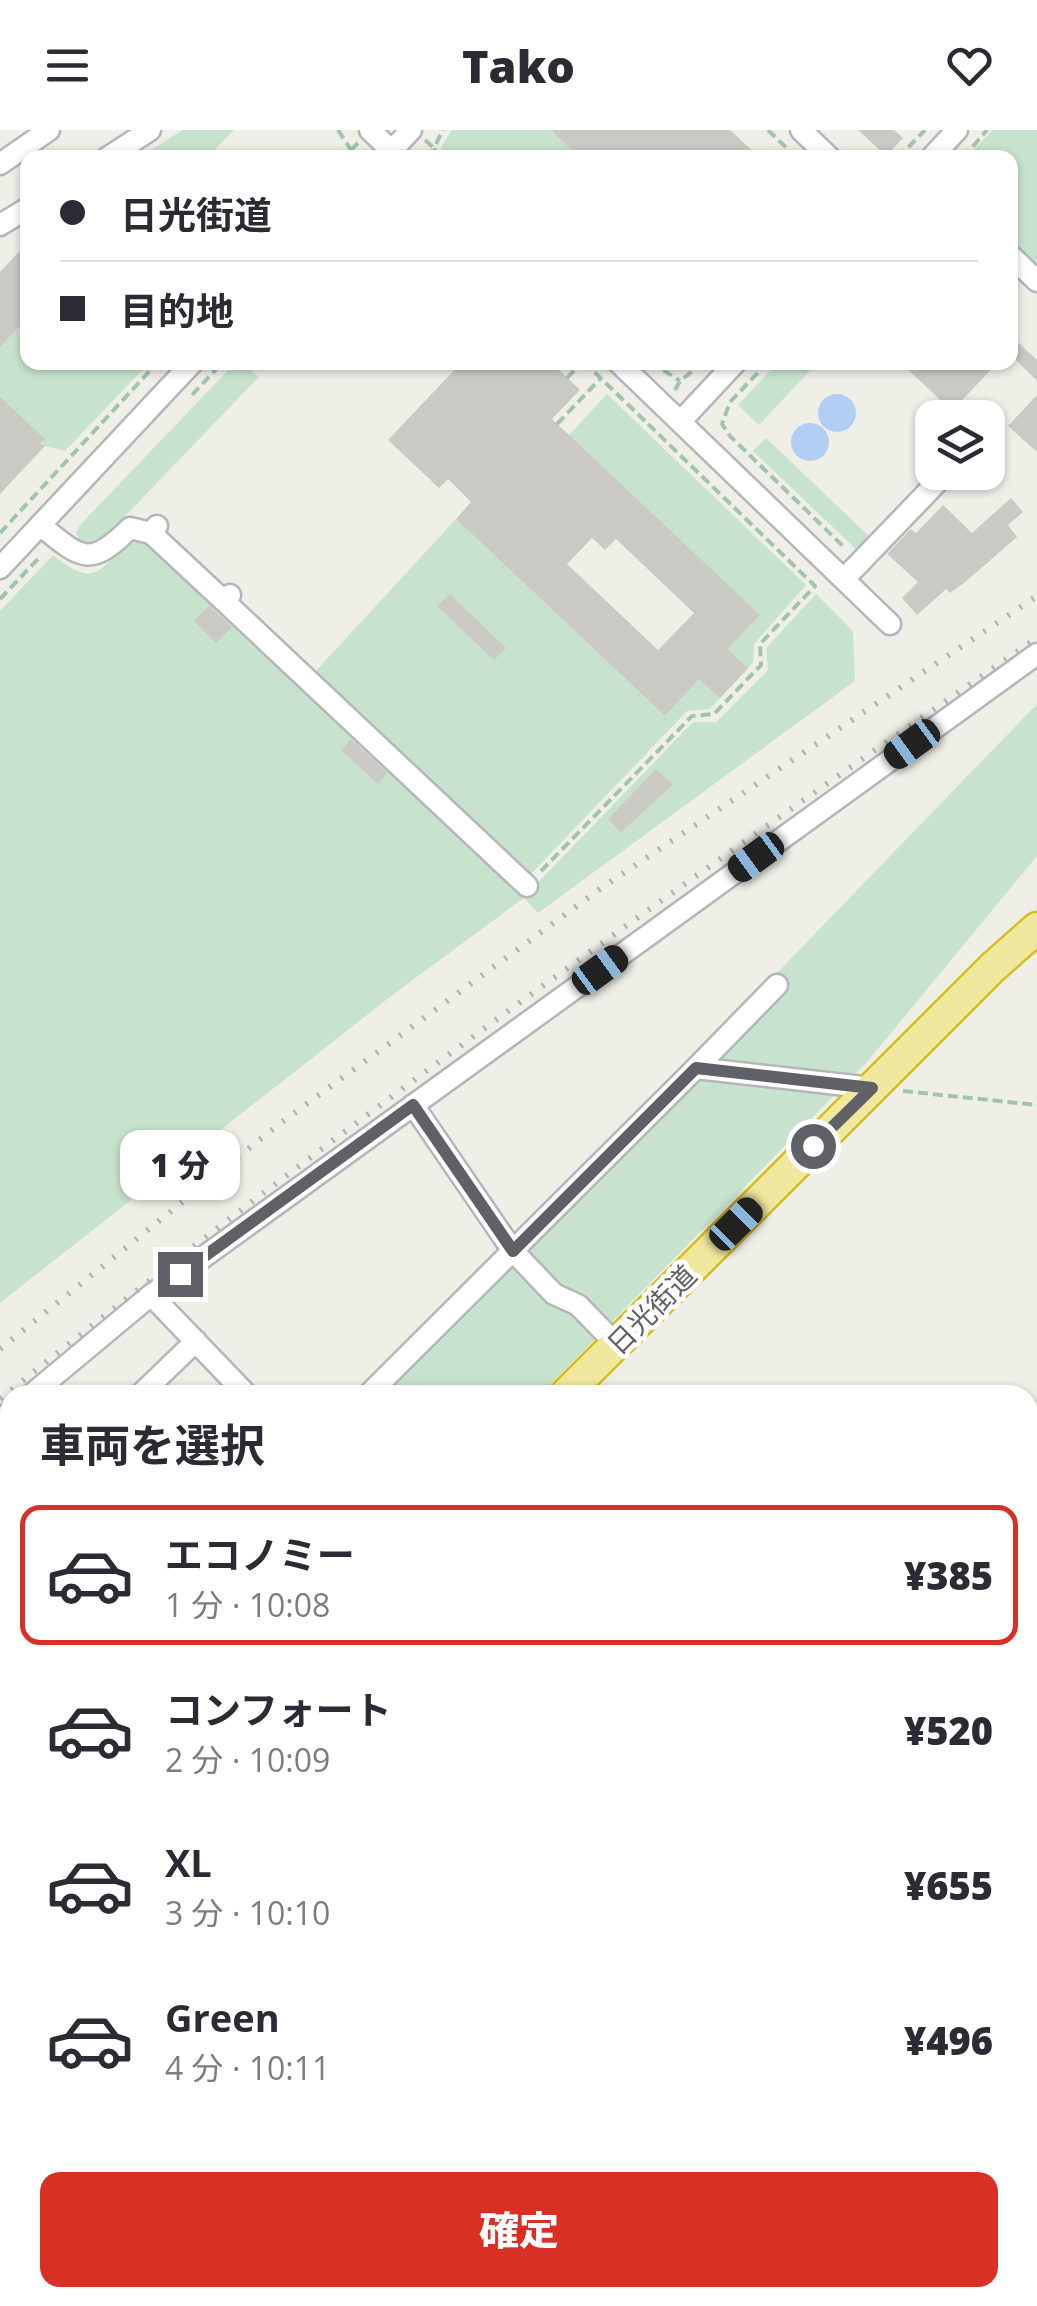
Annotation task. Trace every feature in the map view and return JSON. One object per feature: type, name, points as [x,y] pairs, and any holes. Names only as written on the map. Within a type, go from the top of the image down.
[{"type":"highway","name":"日光街道","points":[[575,1385],[1037,928]]},
{"type":"street","points":[[21,150],[50,130]]},
{"type":"street","points":[[119,150],[150,130]]},
{"type":"street","points":[[370,130],[388,150]]},
{"type":"street","points":[[396,150],[411,130]]},
{"type":"street","points":[[801,130],[822,150]]},
{"type":"street","points":[[938,150],[957,130]]},
{"type":"street","points":[[1018,263],[1037,281]]},
{"type":"street","points":[[0,568],[185,370]]},
{"type":"street","points":[[627,370],[890,624]]},
{"type":"street","points":[[681,421],[729,370]]},
{"type":"street","points":[[844,579],[930,490]]},
{"type":"street","points":[[40,524],[83,556],[97,556],[109,549],[130,528],[154,529],[527,886]]},
{"type":"street","points":[[43,1385],[151,1294],[1037,654]]},
{"type":"street","points":[[378,1385],[778,985]]},
{"type":"street","points":[[696,1068],[872,1088]]},
{"type":"street","points":[[413,1105],[513,1251],[554,1294],[578,1306],[616,1344]]},
{"type":"street","points":[[151,1294],[238,1385]]},
{"type":"street","points":[[150,1385],[196,1341]]},
{"type":"path","points":[[768,130],[789,150]]},
{"type":"path","points":[[906,150],[925,130]]},
{"type":"path","points":[[969,150],[987,130]]},
{"type":"path","points":[[0,533],[148,370]]},
{"type":"path","points":[[567,378],[575,370]]},
{"type":"path","points":[[527,886],[692,716],[714,714],[761,666],[760,644],[816,586],[592,370]]},
{"type":"path","points":[[664,370],[680,381]]},
{"type":"path","points":[[674,392],[694,370]]},
{"type":"path","points":[[760,370],[730,402],[722,424],[845,548]]},
{"type":"path","points":[[558,424],[600,378]]},
{"type":"path","points":[[646,422],[653,416]]},
{"type":"path","points":[[872,1088],[1037,1105]]},
{"type":"green space","points":[[183,130],[234,130],[215,150],[150,150]]},
{"type":"green space","points":[[452,130],[551,130],[572,150],[442,150]]},
{"type":"green space","points":[[993,130],[1037,130],[1037,271],[1018,253],[1018,150],[974,150]]},
{"type":"green space","points":[[20,325],[20,370],[142,370],[65,451],[45,446],[0,397],[0,347]]},
{"type":"green space","points":[[228,370],[251,370],[259,377],[101,541],[91,547],[80,543],[76,532]]},
{"type":"green space","points":[[770,370],[810,370],[759,425],[738,405]]},
{"type":"green space","points":[[607,394],[806,585],[754,644],[753,663],[710,709],[687,711],[529,876],[313,674],[456,519],[665,716],[694,684],[669,660],[704,622],[569,435]]},
{"type":"green space","points":[[766,438],[870,537],[858,551],[753,451]]},
{"type":"green space","points":[[139,541],[151,545],[524,897],[693,722],[716,722],[768,670],[766,648],[816,594],[853,631],[855,681],[538,913],[524,898],[395,993],[0,1303],[0,611],[53,555],[83,573],[93,573]]},
{"type":"green space","points":[[1037,704],[1037,856],[867,1062],[550,1385],[379,1385]]},
{"type":"water","points":[[837,394],[850,400],[856,413],[850,426],[837,432],[824,426],[818,413],[824,400]]},
{"type":"water","points":[[810,423],[823,429],[829,442],[823,455],[810,461],[797,455],[791,442],[797,429]]},
{"type":"building","points":[[551,130],[730,130],[751,150],[572,150]]},
{"type":"building","points":[[858,130],[894,130],[903,138],[892,150],[880,150]]},
{"type":"building","points":[[20,251],[20,326],[0,347],[0,272]]},
{"type":"building","points":[[1018,342],[1037,360],[1037,381],[1018,362]]},
{"type":"building","points":[[454,370],[559,370],[580,390],[552,419],[760,615],[727,649],[748,668],[720,698],[699,679],[665,716],[456,519],[471,502],[448,479],[439,488],[388,440]],"holes":[[[592,538],[605,550],[616,539],[694,613],[658,650],[567,564]]]},
{"type":"building","points":[[908,370],[990,370],[962,400],[940,400]]},
{"type":"building","points":[[1037,395],[1037,452],[1008,426]]},
{"type":"building","points":[[0,397],[45,439],[41,443],[45,446],[0,494]]},
{"type":"building","points":[[1011,498],[1023,512],[1008,525],[1017,537],[964,583],[950,593],[946,589],[917,615],[902,598],[918,582],[887,554],[911,529],[916,533],[943,505],[972,533]]},
{"type":"building","points":[[450,594],[506,648],[494,660],[437,606]]},
{"type":"building","points":[[209,606],[232,627],[216,643],[194,621]]},
{"type":"building","points":[[351,739],[387,773],[378,784],[341,750]]},
{"type":"building","points":[[656,769],[673,785],[621,832],[608,819]]},
{"type":"railway","points":[[0,1349],[278,1125],[600,889],[1037,596]]},
{"type":"railway","points":[[18,1385],[253,1201],[511,1009],[1037,638]]},
{"type":"route","points":[[180,1274],[413,1105],[513,1251],[696,1068],[872,1088],[813,1146]]}]
